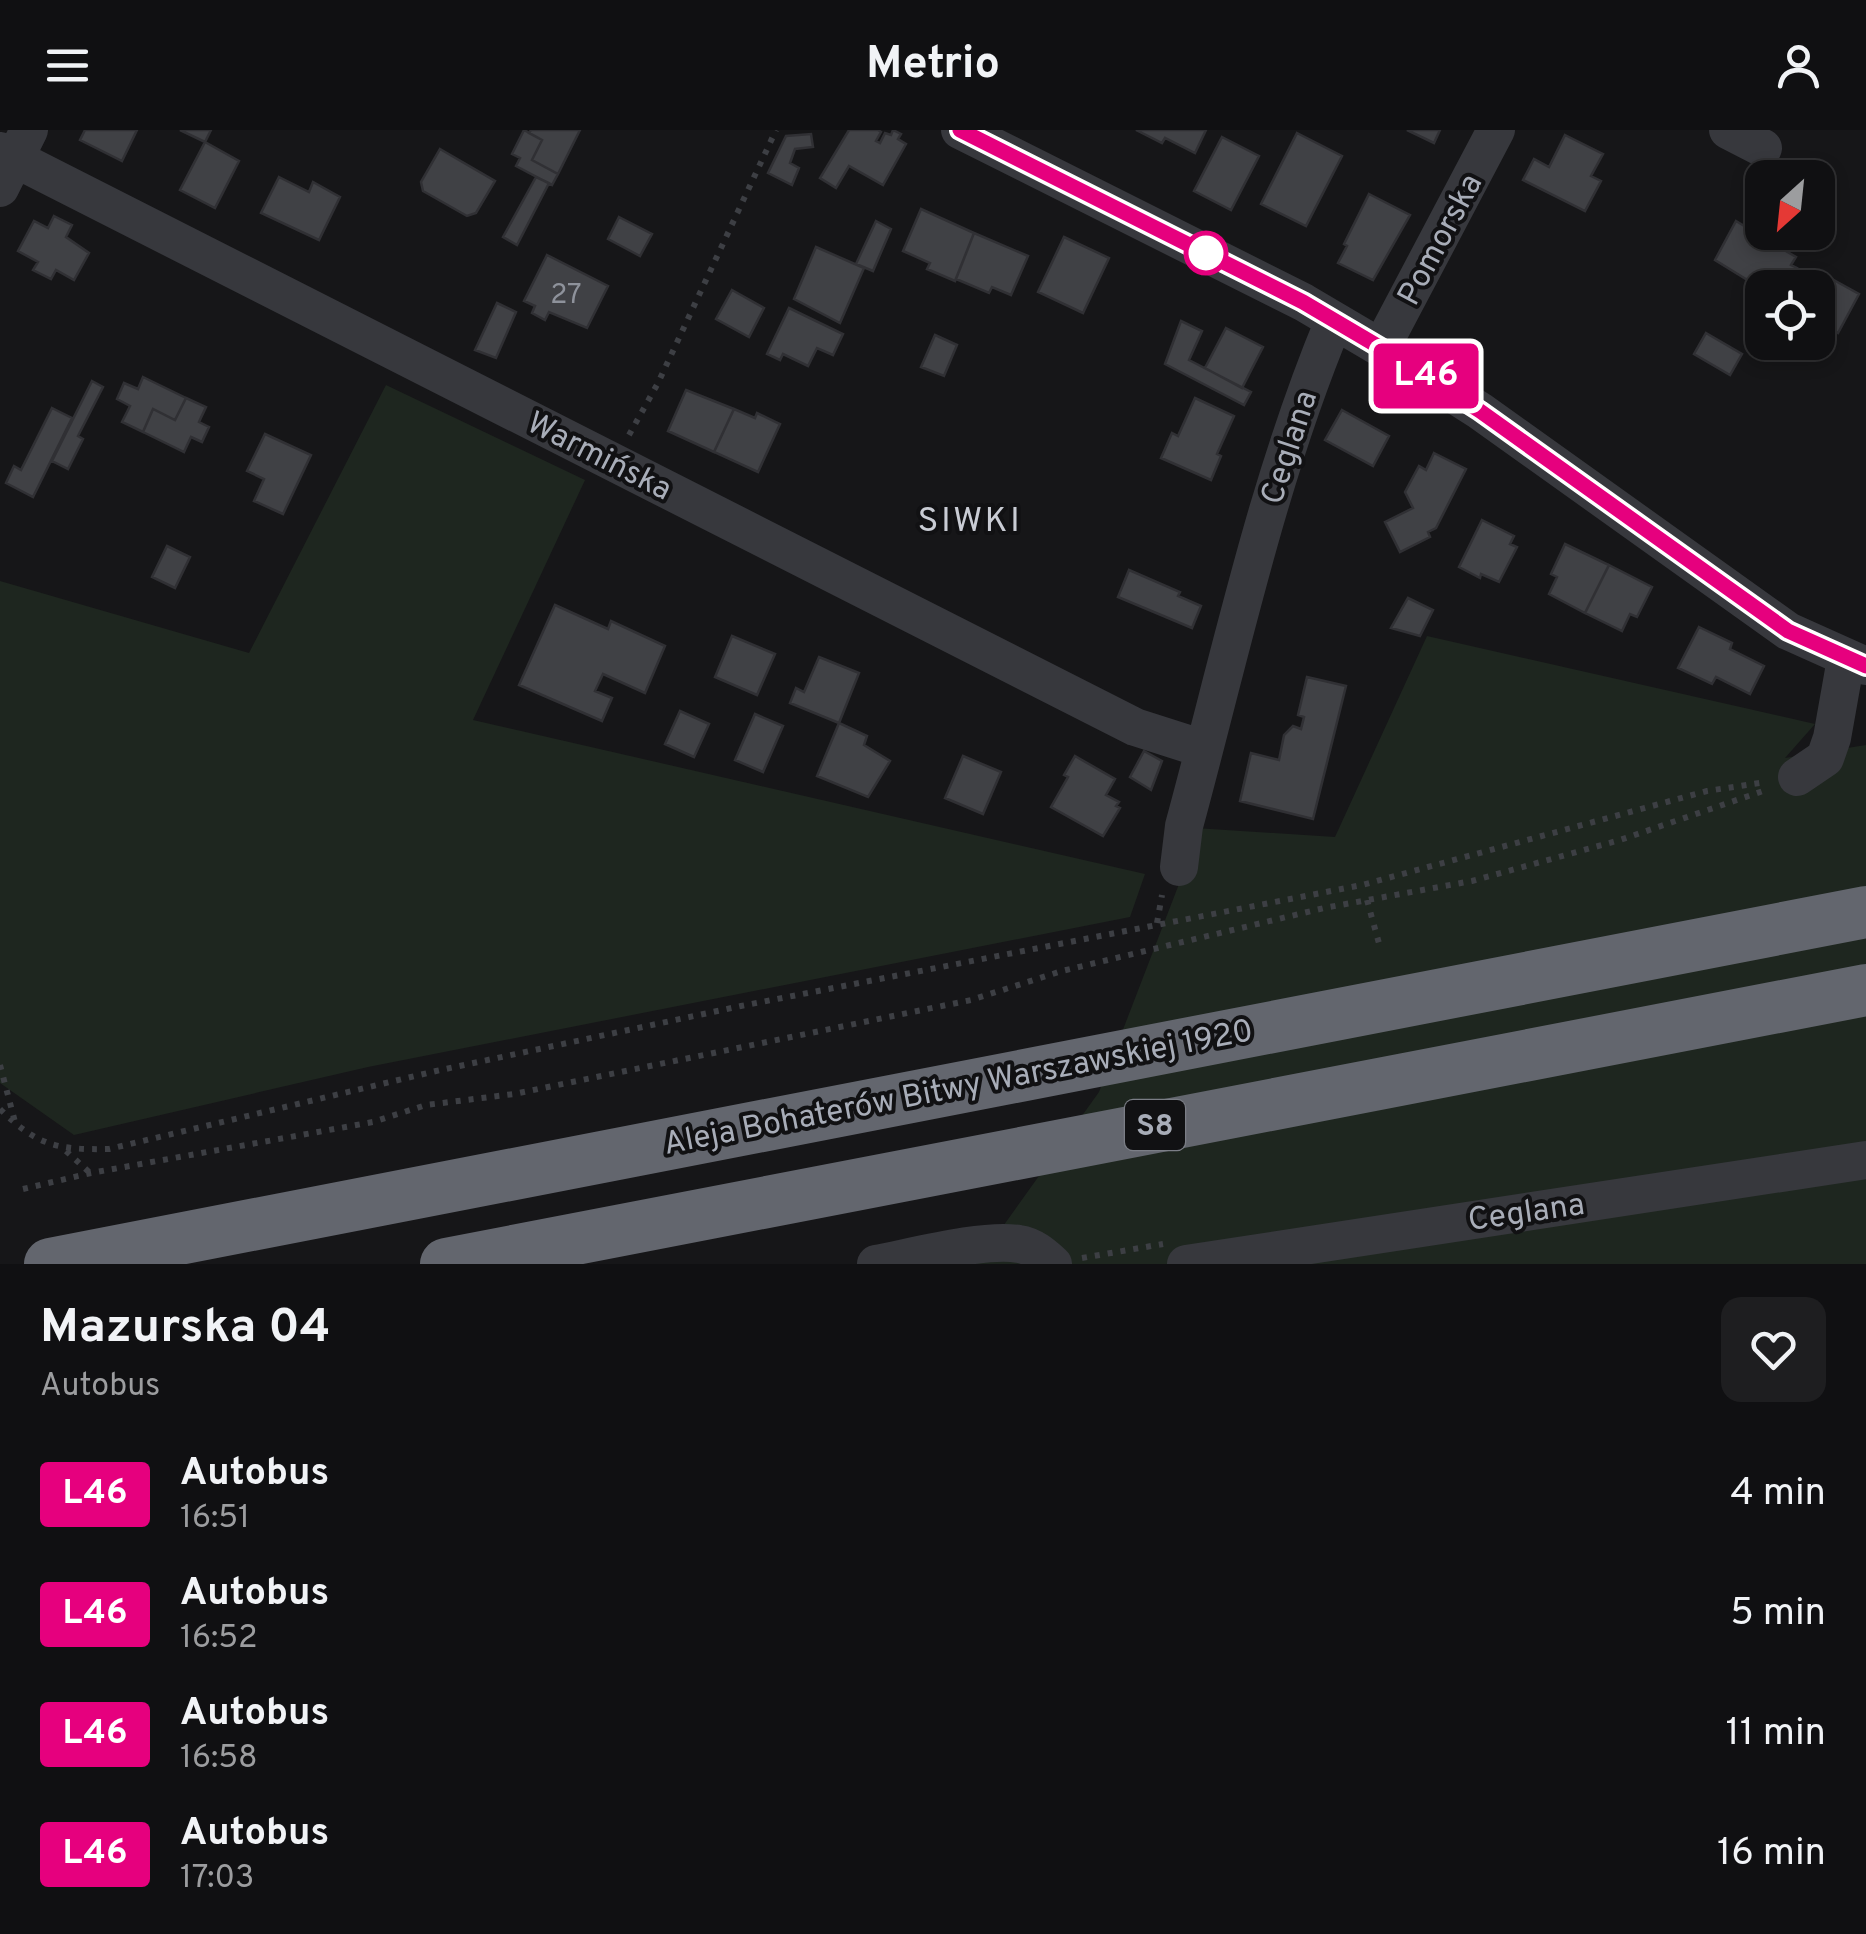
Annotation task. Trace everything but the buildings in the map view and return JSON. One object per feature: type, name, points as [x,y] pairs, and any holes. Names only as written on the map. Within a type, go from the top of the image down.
[{"type":"highway","name":"Aleja Bohaterów Bitwy Warszawskiej 1920","points":[[50,1264],[1866,912]]},
{"type":"highway","name":"S8","points":[[446,1264],[1866,990]]},
{"type":"street","points":[[960,130],[1303,302],[1381,348],[1480,411],[1788,631],[1856,662],[1824,758],[1797,777]]},
{"type":"street","name":"Pomorska","points":[[1381,348],[1496,130]]},
{"type":"street","points":[[1728,130],[1762,148]]},
{"type":"street","name":"Warmińska","points":[[11,157],[1136,727],[1204,749]]},
{"type":"street","name":"Ceglana","points":[[1179,868],[1184,826],[1267,510],[1308,383],[1334,321]]},
{"type":"street","name":"Ceglana","points":[[1186,1264],[1866,1160]]},
{"type":"street","points":[[876,1264],[1017,1243],[1054,1264]]},
{"type":"path","points":[[614,462],[658,383],[776,130]]},
{"type":"path","points":[[23,1189],[373,1122],[426,1105],[533,1090],[971,1000],[1062,971],[1368,900],[1472,880],[1620,840],[1749,798],[1797,777]]},
{"type":"path","points":[[65,1150],[109,1148],[436,1071],[741,1006],[1362,885],[1707,792],[1797,777]]},
{"type":"path","points":[[1368,900],[1380,947]]},
{"type":"path","points":[[0,1065],[16,1125]]},
{"type":"path","points":[[0,1109],[27,1134],[65,1150],[91,1173]]},
{"type":"shaded area","points":[[386,385],[585,480],[473,720],[1145,874],[1130,917],[368,1067],[74,1135],[0,1083],[0,581],[249,653]]},
{"type":"shaded area","points":[[1427,636],[1815,724],[1785,758],[1866,745],[1866,1264],[976,1264],[1099,1092],[1179,884],[1195,828],[1335,837]]},
{"type":"bus line","name":"L46","points":[[960,130],[1303,302],[1381,348],[1480,411],[1788,631],[1866,666]]},
{"type":"district","name":"SIWKI","points":[[970,519]]}]
